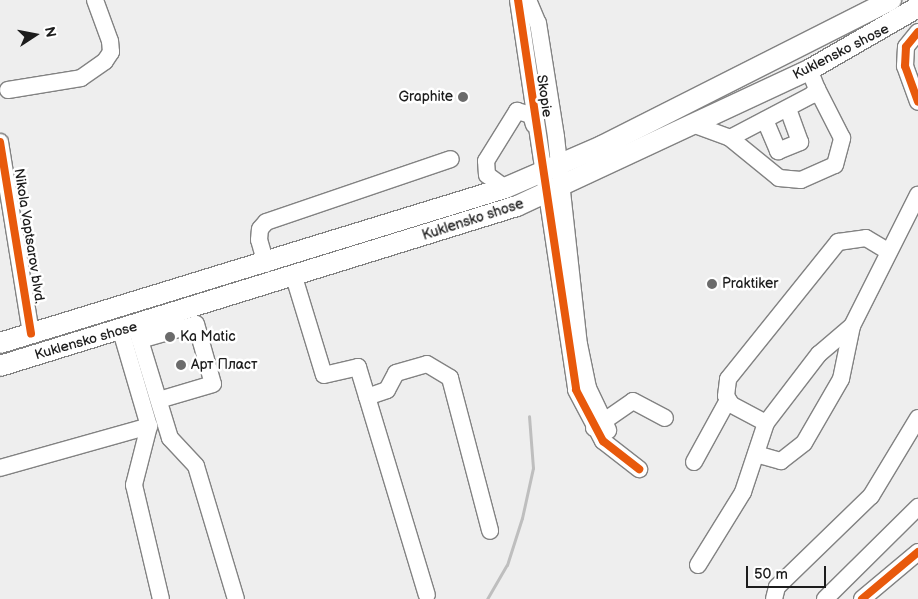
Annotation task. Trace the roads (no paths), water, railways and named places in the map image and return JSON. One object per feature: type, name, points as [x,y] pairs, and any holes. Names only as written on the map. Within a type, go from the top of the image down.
[{"type":"main road","name":"Kuklensko shose","points":[[0,343],[266,264],[505,188],[551,169],[890,0]]},
{"type":"main road","name":"Kuklensko shose","points":[[0,366],[132,333],[294,277],[554,192],[809,70],[918,7]]},
{"type":"street","points":[[8,90],[81,78],[105,62],[111,52],[110,41],[95,0]]},
{"type":"street","name":"Skopie","points":[[518,0],[537,133],[551,169]]},
{"type":"street","name":"Skopie","points":[[528,0],[538,23],[551,169],[571,329],[599,426]]},
{"type":"street","points":[[918,32],[906,47],[905,66],[918,102]]},
{"type":"street","points":[[695,125],[730,138],[779,178],[801,180],[835,165],[842,138],[809,70]]},
{"type":"street","points":[[730,138],[770,131],[793,121],[817,89]]},
{"type":"street","points":[[505,188],[487,175],[486,160],[511,115],[517,111],[530,115],[537,133]]},
{"type":"street","points":[[770,131],[793,121]]},
{"type":"street","name":"Nikola Vaptsarov blvd.","points":[[0,142],[6,201],[31,334]]},
{"type":"street","points":[[266,264],[259,240],[260,229],[266,222],[452,159]]},
{"type":"street","points":[[756,454],[782,461],[804,443],[841,379],[852,326],[888,251],[918,195]]},
{"type":"street","points":[[694,462],[728,400],[728,379],[824,255],[853,237],[888,251]]},
{"type":"street","points":[[294,277],[324,375],[358,367],[427,595]]},
{"type":"street","points":[[132,333],[196,324],[213,384],[158,400]]},
{"type":"street","points":[[698,565],[742,492],[766,423],[819,354],[852,326]]},
{"type":"street","points":[[132,333],[158,400],[170,438],[196,466],[236,599]]},
{"type":"street","points":[[132,333],[149,426],[134,485],[161,599]]},
{"type":"street","points":[[367,396],[387,390],[396,373],[427,364],[450,378],[490,531]]},
{"type":"street","points":[[728,400],[766,423]]},
{"type":"street","points":[[639,469],[599,426],[633,401],[665,418]]},
{"type":"street","points":[[774,599],[777,587],[871,496],[918,420]]},
{"type":"street","points":[[0,468],[149,426]]},
{"type":"street","points":[[825,599],[918,507]]},
{"type":"street","points":[[862,599],[918,552]]},
{"type":"railway","points":[[487,599],[507,565],[522,518],[533,468],[529,416]]},
{"type":"place","name":"Graphite","points":[[463,97]]},
{"type":"place","name":"Praktiker","points":[[712,284]]},
{"type":"place","name":"Ka Matic","points":[[170,337]]},
{"type":"place","name":"Арт Пласт","points":[[181,365]]}]
